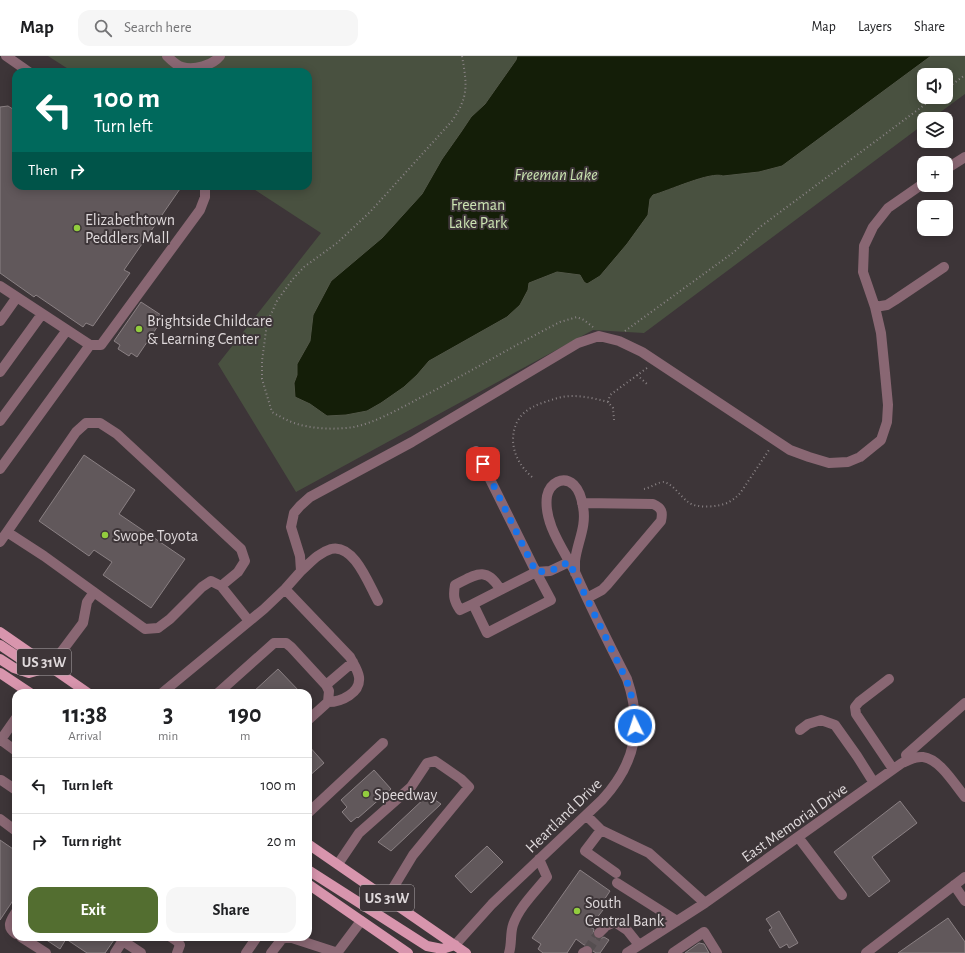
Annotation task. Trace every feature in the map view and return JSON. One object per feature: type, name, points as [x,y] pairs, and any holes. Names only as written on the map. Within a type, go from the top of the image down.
[{"type":"main road","name":"US 31W","points":[[0,632],[82,689]]},
{"type":"main road","points":[[0,645],[21,660],[39,659]]},
{"type":"main road","points":[[0,659],[14,668],[28,674],[50,667]]},
{"type":"main road","name":"US 31W","points":[[0,673],[24,689]]},
{"type":"main road","name":"US 31W","points":[[312,847],[466,953]]},
{"type":"main road","points":[[312,873],[427,946],[442,948],[455,945]]},
{"type":"main road","name":"US 31W","points":[[312,887],[408,953]]},
{"type":"street","points":[[6,56],[23,68]]},
{"type":"street","points":[[167,56],[172,62],[183,68],[199,68],[216,61],[220,56]]},
{"type":"street","points":[[953,165],[965,158]]},
{"type":"street","points":[[301,571],[300,556],[291,527],[294,513],[310,497],[412,442],[578,343],[599,336],[619,341],[642,352],[790,450],[829,462],[848,462],[860,458],[881,440],[887,422],[888,405],[881,333],[875,307],[862,272],[864,246],[873,227],[888,208],[917,188]]},
{"type":"street","points":[[0,286],[90,346],[101,345],[200,210],[205,197],[205,190]]},
{"type":"street","points":[[875,307],[887,305],[944,268]]},
{"type":"street","points":[[0,321],[17,297]]},
{"type":"street","points":[[0,372],[42,314]]},
{"type":"street","points":[[0,421],[67,330]]},
{"type":"street","points":[[0,468],[90,346]]},
{"type":"street","points":[[0,542],[76,432],[86,423],[100,423],[117,434],[241,549],[245,561],[238,572],[221,586]]},
{"type":"street","points":[[473,604],[487,633],[551,600],[476,451]]},
{"type":"street","name":"Heartland Drive","points":[[455,945],[492,904],[613,788],[629,759],[635,726],[635,710],[632,694],[575,573],[560,545],[549,516],[547,500],[548,493],[551,487],[562,480],[568,481],[574,485],[579,492],[582,503],[584,518],[575,560],[575,573]]},
{"type":"street","points":[[582,503],[653,504],[662,509],[663,514],[661,521],[607,585],[602,590],[587,598]]},
{"type":"street","points":[[7,532],[44,556],[145,629],[158,628],[170,619],[202,587],[211,581],[221,586],[249,620]]},
{"type":"street","points":[[167,689],[285,589],[318,555],[332,549],[345,551],[358,563],[378,601]]},
{"type":"street","points":[[500,589],[495,581],[488,575],[478,573],[455,585],[453,594],[455,602],[460,610],[536,572],[550,571],[569,562]]},
{"type":"street","points":[[285,589],[350,657],[359,678],[355,691],[340,700],[328,702],[312,716]]},
{"type":"street","points":[[50,667],[83,623],[87,602],[94,592]]},
{"type":"street","points":[[222,689],[274,643],[286,643],[326,685],[329,691],[328,702]]},
{"type":"street","points":[[326,685],[353,662]]},
{"type":"street","points":[[889,679],[859,702],[855,707],[856,714],[893,769]]},
{"type":"street","name":"East Memorial Drive","points":[[627,953],[705,903],[893,769],[907,761],[906,755],[965,703]]},
{"type":"street","points":[[800,730],[808,724],[821,720],[835,725],[874,783]]},
{"type":"street","points":[[12,722],[4,729],[0,741],[12,748]]},
{"type":"street","points":[[312,810],[383,743]]},
{"type":"street","points":[[907,761],[912,758],[923,757],[933,760],[941,767],[965,797]]},
{"type":"street","points":[[338,864],[359,833],[411,787],[427,763],[435,761],[461,779],[469,787],[413,854],[387,898]]},
{"type":"street","points":[[1,780],[12,787]]},
{"type":"street","points":[[586,815],[602,830],[649,853],[705,903]]},
{"type":"street","points":[[0,819],[12,827]]},
{"type":"street","points":[[602,830],[585,851],[616,878],[677,922]]},
{"type":"street","points":[[798,837],[842,895]]},
{"type":"street","points":[[509,953],[513,927],[517,916],[547,877],[539,859]]},
{"type":"street","points":[[866,953],[965,877]]},
{"type":"street","points":[[954,885],[965,901]]},
{"type":"street","points":[[12,919],[9,927],[12,932]]},
{"type":"street","points":[[300,941],[337,953],[361,921]]},
{"type":"street","points":[[599,933],[606,926],[615,922],[627,930],[639,945]]},
{"type":"street","points":[[673,953],[704,932],[717,953]]},
{"type":"street","points":[[27,941],[46,953]]},
{"type":"street","points":[[115,953],[123,941]]},
{"type":"street","points":[[126,941],[141,953]]},
{"type":"street","points":[[177,941],[180,945],[177,953]]},
{"type":"street","points":[[246,953],[254,941]]},
{"type":"street","points":[[271,953],[280,941]]},
{"type":"path","points":[[462,56],[465,70],[466,94],[452,121],[370,212],[337,243],[304,267],[292,280],[277,301],[267,323],[262,370],[264,387],[272,412],[294,423],[317,428],[355,427],[397,410],[425,396],[560,322],[577,317],[584,320],[596,329]]},
{"type":"path","points":[[953,84],[965,75]]},
{"type":"path","points":[[620,335],[676,296],[734,252],[760,227],[926,104]]},
{"type":"path","points":[[608,402],[610,395],[647,368]]},
{"type":"path","points":[[637,376],[647,384]]},
{"type":"path","points":[[532,477],[517,460],[514,445],[514,431],[517,422],[527,409],[549,400],[567,396],[593,398],[608,402],[613,408],[614,420]]},
{"type":"path","points":[[644,489],[659,482],[664,482],[692,506],[704,507],[724,504],[736,498],[741,492],[770,447]]},
{"type":"green space","name":"Freeman Lake Park","points":[[48,56],[965,56],[965,94],[953,103],[953,68],[917,68],[917,104],[951,104],[941,112],[917,112],[917,129],[644,333],[593,330],[296,492],[218,364],[321,233],[255,190],[312,190],[312,68],[67,68]]},
{"type":"water","name":"Freeman Lake","points":[[517,56],[931,56],[782,166],[759,172],[709,176],[653,195],[650,199],[648,215],[627,244],[600,276],[587,284],[580,275],[557,272],[529,283],[528,290],[520,305],[507,317],[429,361],[404,387],[381,403],[367,411],[346,415],[327,416],[310,404],[295,397],[294,383],[297,375],[297,364],[310,341],[313,315],[331,281],[382,238],[422,194],[442,159],[471,117],[485,104],[516,60]]},
{"type":"building","name":"Elizabethtown Peddlers Mall","points":[[8,106],[12,108],[12,190],[179,190],[124,270],[130,273],[93,326],[86,323],[83,327],[36,295],[34,297],[0,273],[0,107]]},
{"type":"building","name":"Brightside Childcare & Learning Center","points":[[141,302],[164,317],[137,357],[131,353],[129,356],[118,349],[120,345],[114,341]]},
{"type":"building","name":"Swope Toyota","points":[[84,455],[135,490],[119,514],[185,559],[151,608],[103,575],[112,562],[94,550],[89,556],[39,521]]},
{"type":"building","points":[[278,669],[297,689],[256,689]]},
{"type":"building","points":[[312,750],[324,763],[312,774]]},
{"type":"building","name":"Speedway","points":[[374,770],[391,789],[358,818],[357,817],[351,822],[342,812],[347,807],[341,800]]},
{"type":"building","points":[[428,795],[441,804],[391,851],[378,842]]},
{"type":"building","points":[[900,801],[917,823],[872,857],[890,881],[869,897],[834,852]]},
{"type":"building","points":[[0,840],[12,848],[12,902],[0,920]]},
{"type":"building","points":[[487,846],[503,862],[471,893],[455,876]]},
{"type":"building","name":"South Central Bank","points":[[580,870],[610,891],[602,903],[606,906],[590,927],[594,929],[593,934],[595,938],[600,939],[604,937],[609,940],[600,953],[596,953],[593,951],[591,946],[584,945],[576,939],[567,953],[543,953],[538,949],[541,944],[532,938]]},
{"type":"building","points":[[779,911],[798,943],[789,948],[787,944],[780,948],[769,930],[772,928],[766,919]]},
{"type":"building","points":[[948,918],[965,942],[965,953],[898,953]]},
{"type":"building","points":[[48,941],[65,941],[60,949]]},
{"type":"building","points":[[69,941],[113,941],[105,953],[87,953]]},
{"type":"building","points":[[699,943],[704,944],[709,953],[685,953]]},
{"type":"tunnel","points":[[587,951],[599,933]]},
{"type":"place","name":"Elizabethtown Peddlers Mall","points":[[77,228]]},
{"type":"place","name":"Brightside Childcare & Learning Center","points":[[139,329]]},
{"type":"place","name":"Swope Toyota","points":[[105,535]]},
{"type":"place","name":"Speedway","points":[[366,794]]},
{"type":"place","name":"South Central Bank","points":[[577,911]]},
{"type":"route","points":[[483,464],[536,572],[550,571],[569,562],[626,679],[632,694],[635,710],[635,726]]}]
